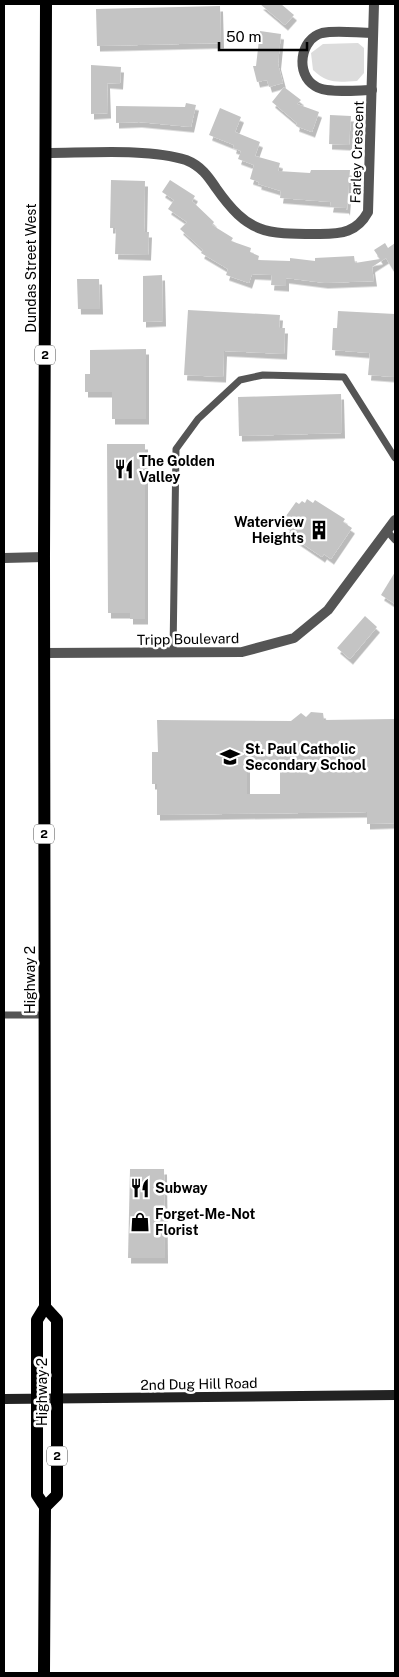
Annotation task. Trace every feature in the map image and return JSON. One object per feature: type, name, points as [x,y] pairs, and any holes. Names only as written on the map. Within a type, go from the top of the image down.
[{"type":"main road","name":"Dundas Street West","points":[[44,653],[46,4]]},
{"type":"main road","name":"Highway 2","points":[[44,653],[45,1307],[37,1320],[37,1495],[45,1507],[44,1673]]},
{"type":"main road","name":"Highway 2","points":[[45,1307],[57,1320],[58,1495],[45,1507]]},
{"type":"street","name":"Farley Crescent","points":[[46,153],[161,154],[186,160],[204,171],[231,208],[251,226],[280,234],[337,234],[351,231],[362,224],[368,212],[374,4]]},
{"type":"street","name":"Farley Crescent","points":[[372,90],[332,90],[315,87],[304,74],[302,61],[308,42],[322,33],[373,33]]},
{"type":"street","name":"Tripp Boulevard","points":[[44,653],[242,652],[294,638],[328,610],[395,520]]},
{"type":"street","points":[[4,558],[44,557]]},
{"type":"street","name":"2nd Dug Hill Road","points":[[4,1399],[395,1395]]},
{"type":"lane","points":[[173,653],[176,449],[198,419],[240,380],[263,376],[344,376],[395,458]]},
{"type":"lane","points":[[386,531],[395,540]]},
{"type":"lane","points":[[4,1015],[45,1015]]},
{"type":"shaded area","points":[[358,43],[364,48],[364,73],[357,81],[328,80],[313,70],[311,53],[323,44]]},
{"type":"building","points":[[260,4],[281,4],[294,15],[285,25]]},
{"type":"building","points":[[220,6],[221,43],[97,46],[96,9]]},
{"type":"building","points":[[260,31],[281,34],[278,64],[283,83],[269,87],[267,80],[257,82],[253,66],[256,66]]},
{"type":"building","points":[[91,65],[121,67],[120,84],[107,83],[108,113],[91,114]]},
{"type":"building","points":[[284,87],[301,100],[297,104],[319,112],[312,132],[296,126],[297,123],[272,102]]},
{"type":"building","points":[[186,103],[196,105],[191,127],[139,122],[116,123],[116,106],[185,107]]},
{"type":"building","points":[[220,108],[241,117],[235,132],[260,142],[255,156],[280,163],[278,171],[310,173],[311,170],[350,170],[347,210],[346,208],[330,207],[331,202],[280,198],[281,191],[258,184],[259,182],[250,179],[254,165],[238,159],[241,151],[233,148],[234,145],[209,135]]},
{"type":"building","points":[[330,115],[351,116],[349,145],[329,144]]},
{"type":"building","points":[[111,180],[145,181],[144,232],[149,232],[148,255],[115,254],[116,228],[110,228]]},
{"type":"building","points":[[170,180],[195,196],[192,201],[214,222],[212,225],[233,238],[231,241],[251,248],[250,252],[259,256],[258,260],[290,261],[290,258],[315,261],[315,258],[354,256],[355,263],[380,259],[374,250],[385,243],[388,248],[395,243],[395,273],[386,258],[372,267],[374,281],[325,283],[286,278],[286,286],[271,285],[272,275],[252,274],[249,283],[226,275],[228,269],[201,253],[203,250],[180,229],[187,222],[168,209],[174,200],[162,192]]},
{"type":"building","points":[[162,275],[163,321],[143,322],[143,276]]},
{"type":"building","points":[[77,279],[99,279],[100,309],[78,309]]},
{"type":"building","points":[[188,310],[280,315],[279,328],[285,328],[284,354],[224,351],[223,377],[184,375]]},
{"type":"building","points":[[338,311],[395,314],[395,377],[368,375],[370,353],[332,350],[333,328],[337,328]]},
{"type":"building","points":[[146,349],[146,419],[112,419],[112,392],[85,392],[85,374],[90,374],[90,350]]},
{"type":"building","points":[[341,394],[342,433],[239,436],[238,397]]},
{"type":"building","points":[[107,444],[145,444],[145,619],[130,619],[130,613],[108,613]]},
{"type":"building","name":"Waterview Heights","points":[[307,499],[313,503],[315,500],[345,519],[343,522],[352,528],[331,559],[324,554],[322,557],[291,536],[292,532],[286,528],[290,518],[286,516],[296,502],[299,504],[302,501],[305,503]]},
{"type":"building","points":[[395,572],[395,604],[381,595]]},
{"type":"building","points":[[365,616],[377,627],[350,659],[337,648]]},
{"type":"building","points":[[311,712],[323,713],[324,720],[395,719],[395,823],[367,824],[367,812],[157,815],[157,784],[152,784],[152,752],[158,752],[157,720],[291,721],[301,713],[306,717]],"holes":[[[247,761],[280,761],[280,794],[247,794]]]},
{"type":"building","points":[[130,1169],[164,1169],[165,1258],[128,1258]]},
{"type":"place","name":"The Golden Valley","points":[[124,469]]},
{"type":"place","name":"Waterview Heights","points":[[319,530]]},
{"type":"place","name":"St. Paul Catholic Secondary School","points":[[230,757]]},
{"type":"place","name":"Subway","points":[[140,1188]]},
{"type":"place","name":"Forget-Me-Not Florist","points":[[140,1222]]}]
